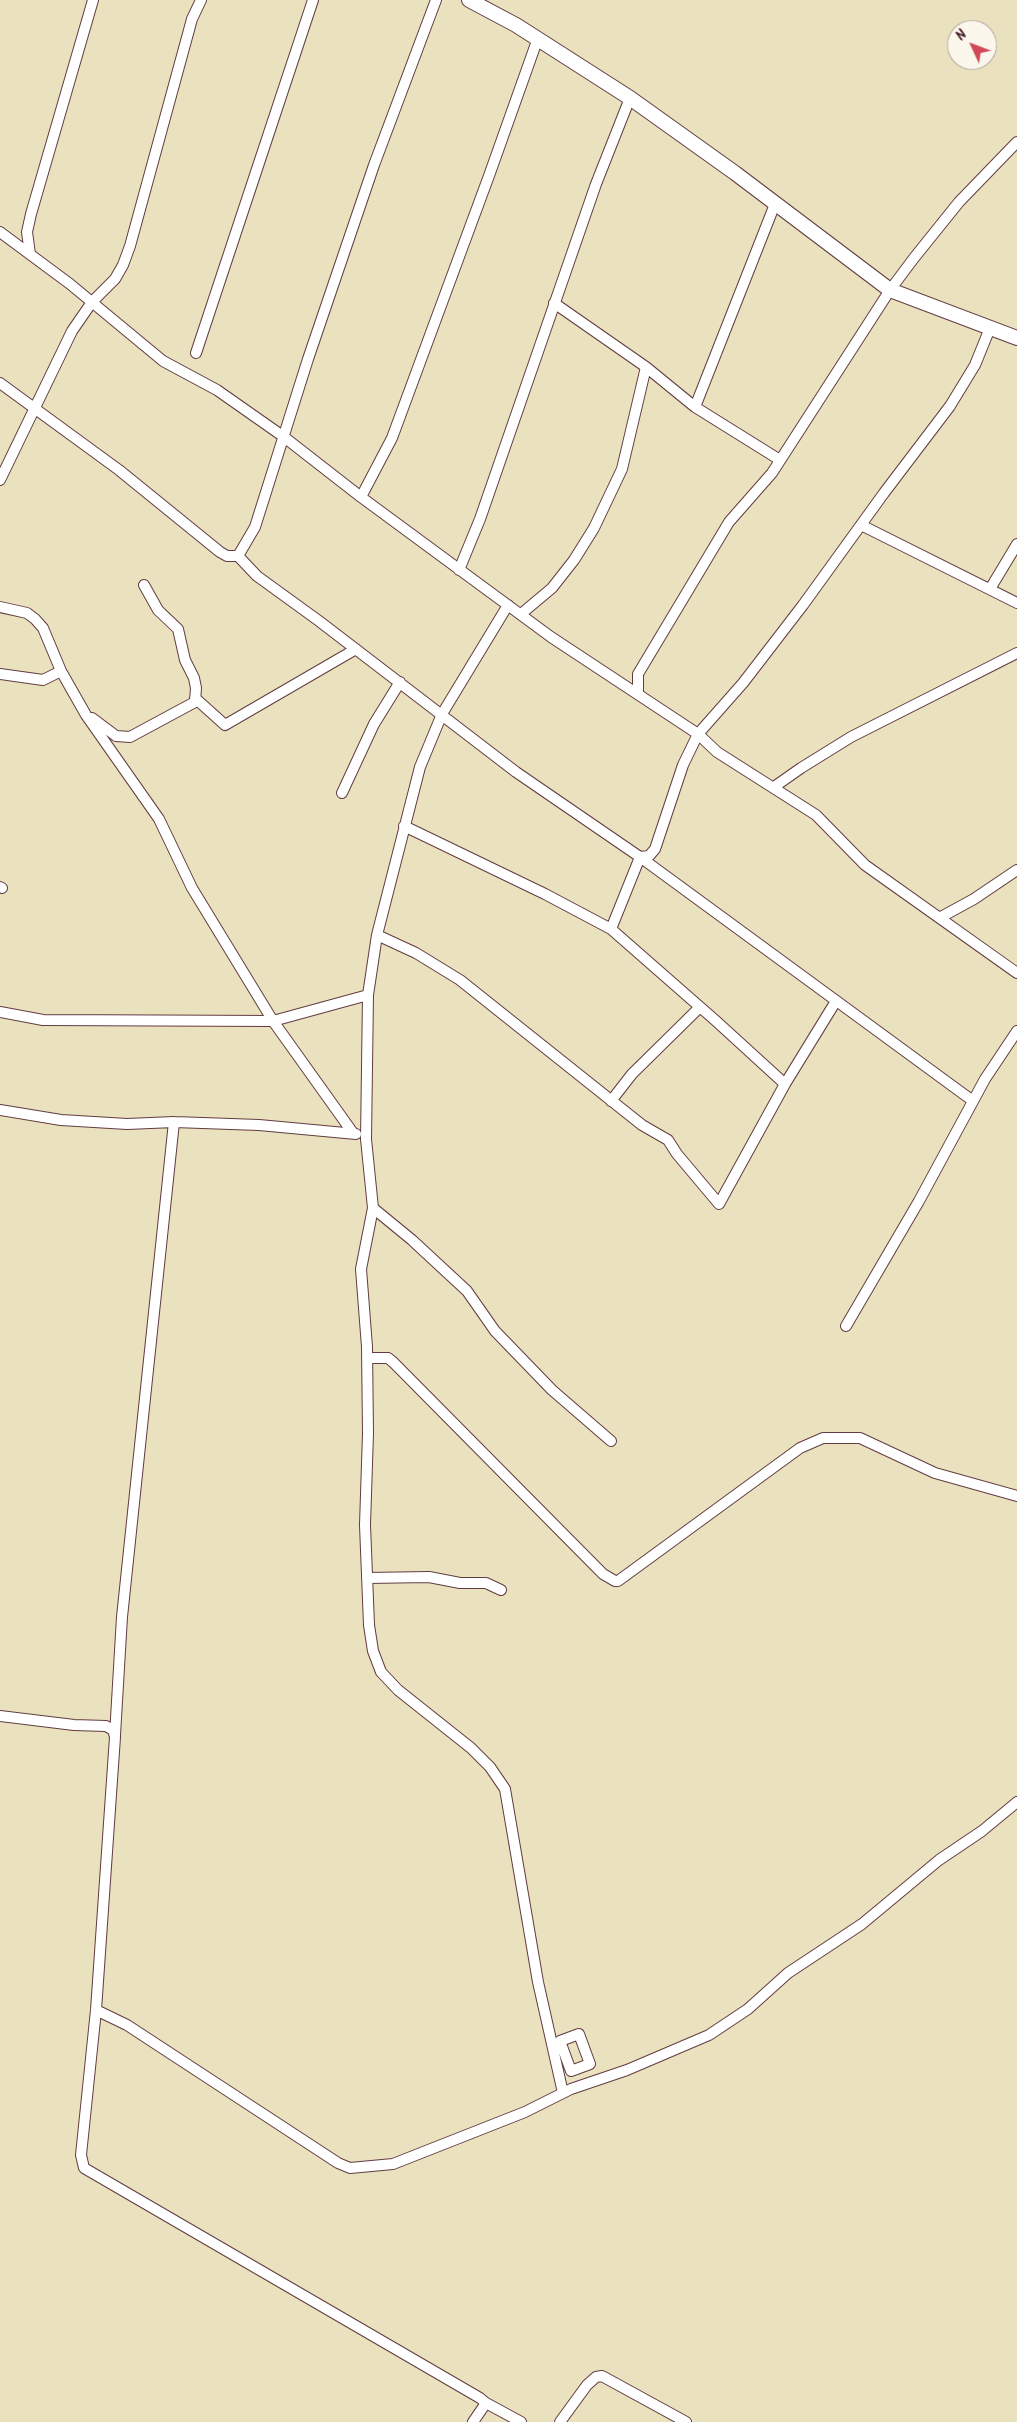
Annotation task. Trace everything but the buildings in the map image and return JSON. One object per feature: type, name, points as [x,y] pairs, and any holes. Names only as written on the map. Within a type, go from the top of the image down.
[{"type":"street","points":[[30,254],[27,232],[31,214],[93,0]]},
{"type":"street","points":[[0,480],[72,332],[92,302],[115,279],[130,246],[192,19],[201,0]]},
{"type":"street","points":[[196,353],[313,0]]},
{"type":"street","points":[[238,556],[256,527],[308,359],[374,165],[436,0]]},
{"type":"street","points":[[469,0],[538,38],[630,98],[890,290],[1017,338]]},
{"type":"street","points":[[361,497],[392,438],[538,38]]},
{"type":"street","points":[[459,570],[486,502],[596,184],[630,98]]},
{"type":"street","points":[[638,693],[638,674],[729,522],[772,473],[890,290],[959,202],[1017,142]]},
{"type":"street","points":[[695,406],[775,204]]},
{"type":"street","points":[[0,232],[92,302],[163,361],[218,390],[284,436],[361,497],[550,637],[698,734],[717,752],[816,815],[865,865],[1017,973]]},
{"type":"street","points":[[554,303],[646,368],[695,406],[780,460]]},
{"type":"street","points":[[640,857],[649,856],[655,849],[683,764],[698,734],[749,676],[950,406],[975,365],[990,328]]},
{"type":"street","points":[[521,614],[552,588],[574,560],[594,528],[622,469],[646,368]]},
{"type":"street","points":[[0,383],[119,470],[220,552],[227,556],[238,556],[257,576],[400,682],[516,772],[640,857],[973,1101]]},
{"type":"street","points":[[861,525],[1017,603]]},
{"type":"street","points":[[990,589],[1017,544]]},
{"type":"street","points":[[84,710],[116,736],[130,736],[195,702],[194,678],[185,660],[178,629],[158,610],[144,585]]},
{"type":"street","points":[[508,605],[442,714],[420,766],[377,935],[368,995],[366,1139],[373,1208],[361,1269],[367,1358],[368,1433],[365,1525],[369,1625],[373,1651],[381,1672],[398,1690],[471,1748],[490,1767],[505,1789],[538,1982],[563,2093]]},
{"type":"street","points":[[0,607],[27,613],[36,618],[43,628],[60,671],[84,710],[159,819],[192,888],[273,1021],[353,1133]]},
{"type":"street","points":[[196,698],[225,724],[356,649]]},
{"type":"street","points":[[774,787],[851,737],[1017,654]]},
{"type":"street","points":[[0,674],[43,680],[60,671]]},
{"type":"street","points":[[620,682],[638,674]]},
{"type":"street","points":[[342,793],[374,724],[400,682]]},
{"type":"street","points":[[404,826],[545,894],[611,930],[785,1084]]},
{"type":"street","points":[[611,930],[640,857]]},
{"type":"street","points":[[941,918],[974,899],[1017,870]]},
{"type":"street","points":[[377,935],[416,952],[460,980],[642,1125],[668,1140],[676,1154],[719,1204],[785,1084],[836,1001]]},
{"type":"street","points":[[0,1012],[43,1020],[273,1021],[368,995]]},
{"type":"street","points":[[611,1101],[632,1074],[700,1007]]},
{"type":"street","points":[[846,1326],[919,1201],[973,1101],[1017,1031]]},
{"type":"street","points":[[0,1110],[61,1120],[127,1124],[174,1122],[259,1125],[353,1133],[366,1139]]},
{"type":"street","points":[[174,1122],[123,1607],[96,2010],[81,2155],[87,2171],[521,2422]]},
{"type":"street","points":[[373,1208],[412,1240],[466,1291],[495,1331],[552,1390],[611,1441]]},
{"type":"street","points":[[367,1358],[388,1358],[393,1362],[602,1574],[615,1582],[618,1582],[800,1448],[822,1438],[860,1438],[935,1473],[1017,1496]]},
{"type":"street","points":[[367,1578],[429,1577],[460,1583],[486,1584],[502,1590]]},
{"type":"street","points":[[0,1716],[74,1725],[106,1726],[113,1730],[115,1737]]},
{"type":"street","points":[[96,2010],[127,2025],[338,2163],[350,2168],[393,2164],[526,2112],[563,2093],[627,2070],[709,2035],[748,2009],[788,1973],[862,1924],[939,1860],[982,1831],[1017,1802]]},
{"type":"street","points":[[560,2422],[587,2385],[596,2377],[602,2376],[686,2422]]},
{"type":"street","points":[[473,2422],[486,2403]]}]
